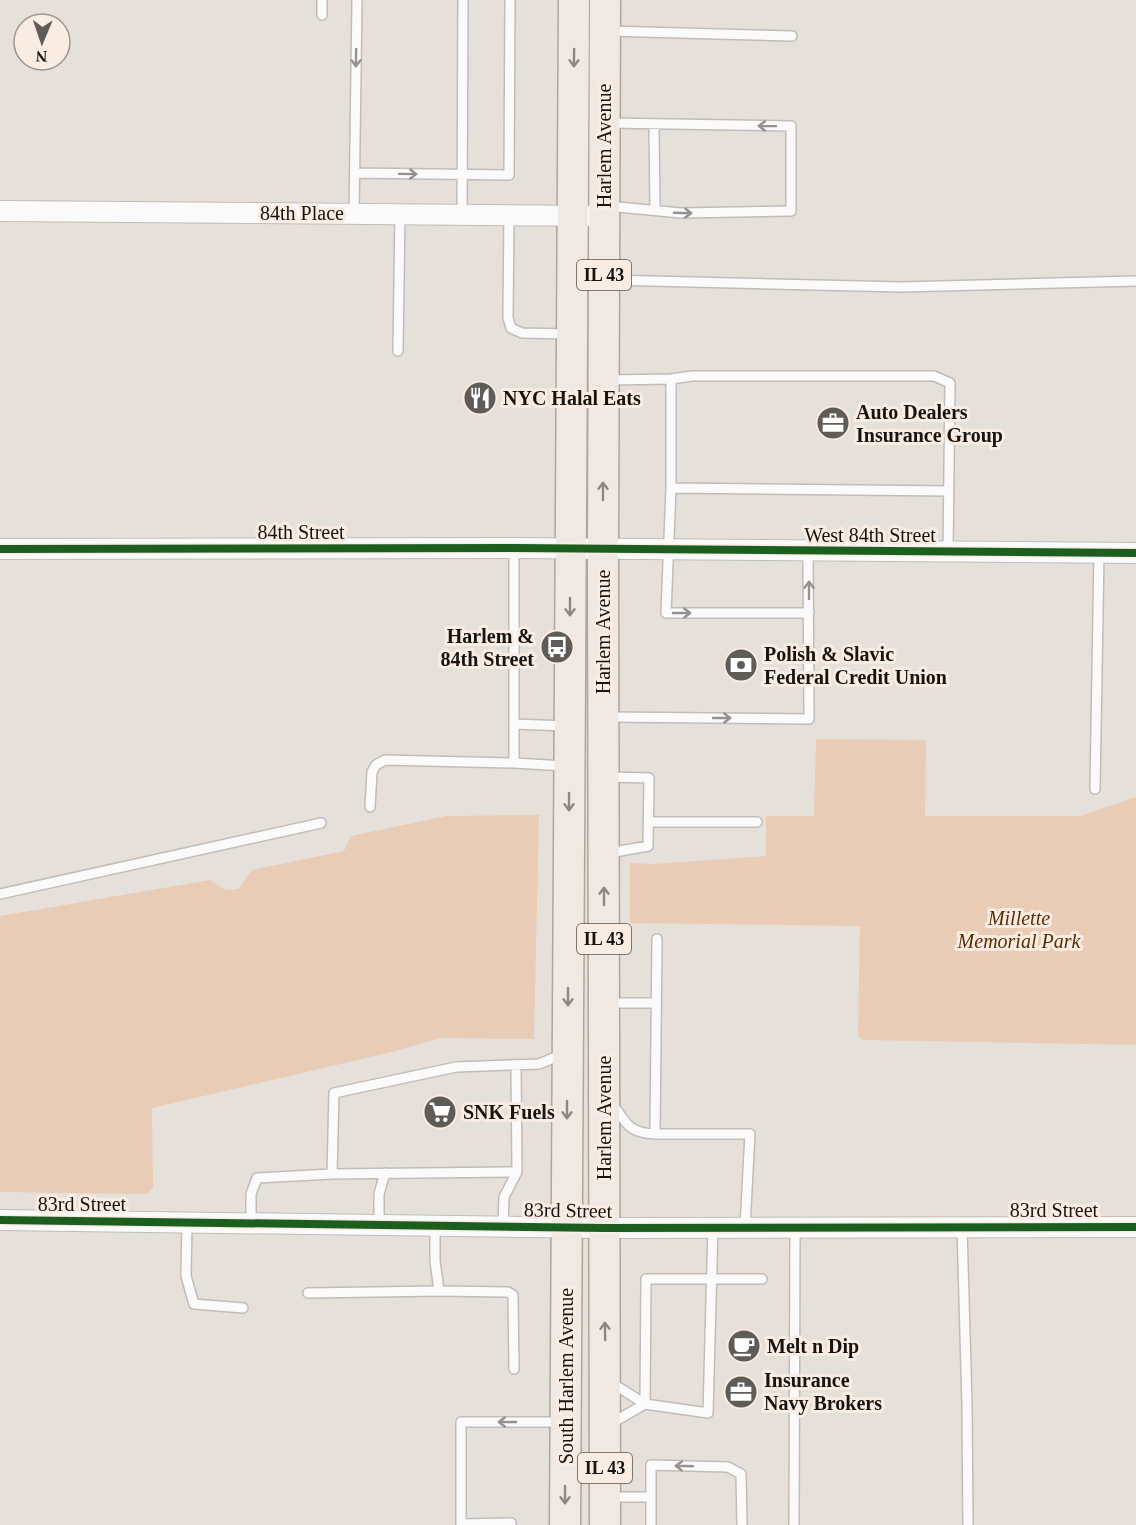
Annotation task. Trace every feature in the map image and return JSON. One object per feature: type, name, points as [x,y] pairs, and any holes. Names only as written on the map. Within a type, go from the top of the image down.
[{"type":"main road","name":"Harlem Avenue","points":[[567,1227],[574,0]]},
{"type":"main road","name":"Harlem Avenue","points":[[604,1228],[605,0]]},
{"type":"main road","name":"South Harlem Avenue","points":[[565,1525],[567,1227]]},
{"type":"main road","name":"South Harlem Avenue","points":[[604,1228],[605,1511]]},
{"type":"street","name":"84th Place","points":[[0,211],[572,215],[604,211]]},
{"type":"street","name":"84th Street","points":[[0,549],[603,549]]},
{"type":"street","name":"West 84th Street","points":[[603,549],[1136,553]]},
{"type":"street","name":"83rd Street","points":[[0,1220],[604,1228],[1136,1227]]},
{"type":"lane","points":[[322,0],[322,15]]},
{"type":"lane","points":[[354,213],[357,0]]},
{"type":"lane","points":[[462,214],[463,0]]},
{"type":"lane","points":[[355,173],[509,175],[510,0]]},
{"type":"lane","points":[[605,31],[792,36]]},
{"type":"lane","points":[[604,123],[791,126],[791,211],[681,213],[655,210],[604,211]]},
{"type":"lane","points":[[654,124],[655,210]]},
{"type":"lane","points":[[398,351],[400,214]]},
{"type":"lane","points":[[509,214],[508,318],[511,328],[522,333],[572,334]]},
{"type":"lane","points":[[604,280],[902,287],[1136,281]]},
{"type":"lane","points":[[603,380],[671,379],[692,376],[934,376],[950,383],[948,552]]},
{"type":"lane","points":[[671,379],[671,488],[666,613],[809,613]]},
{"type":"lane","points":[[671,488],[948,491]]},
{"type":"lane","points":[[514,548],[514,764]]},
{"type":"lane","points":[[604,717],[809,719],[808,551]]},
{"type":"lane","points":[[1095,789],[1099,553]]},
{"type":"lane","points":[[514,724],[569,726]]},
{"type":"lane","points":[[369,807],[372,772],[376,765],[385,760],[569,766]]},
{"type":"lane","points":[[604,777],[649,778],[648,846],[604,854]]},
{"type":"lane","points":[[649,822],[757,822]]},
{"type":"lane","points":[[0,894],[321,823]]},
{"type":"lane","points":[[655,1134],[657,939]]},
{"type":"lane","points":[[604,1003],[656,1003]]},
{"type":"lane","points":[[332,1174],[334,1094],[456,1067],[539,1064],[568,1052]]},
{"type":"lane","points":[[503,1226],[504,1197],[517,1172],[516,1065]]},
{"type":"lane","points":[[604,1091],[625,1125],[641,1133],[750,1134],[745,1227]]},
{"type":"lane","points":[[251,1223],[251,1194],[257,1178],[332,1174],[517,1172]]},
{"type":"lane","points":[[379,1224],[379,1194],[385,1173]]},
{"type":"lane","points":[[187,1221],[186,1276],[194,1304],[243,1308]]},
{"type":"lane","points":[[435,1224],[435,1261],[439,1291]]},
{"type":"lane","points":[[794,1525],[795,1226]]},
{"type":"lane","points":[[605,1378],[645,1404],[708,1413],[712,1227]]},
{"type":"lane","points":[[962,1227],[968,1525]]},
{"type":"lane","points":[[645,1404],[646,1279],[762,1280]]},
{"type":"lane","points":[[308,1293],[508,1292],[513,1295],[514,1369]]},
{"type":"lane","points":[[605,1426],[645,1404]]},
{"type":"lane","points":[[511,1525],[511,1523],[461,1524],[461,1422],[566,1422]]},
{"type":"lane","points":[[651,1525],[651,1465],[728,1467],[741,1474],[742,1525]]},
{"type":"lane","points":[[605,1511],[651,1497]]},
{"type":"green space","name":"Millette Memorial Park","points":[[816,739],[926,740],[925,816],[1080,816],[1136,797],[1136,1045],[863,1040],[858,1036],[860,926],[630,923],[630,863],[654,864],[766,856],[766,816],[814,816]]},
{"type":"green space","points":[[539,815],[534,1039],[440,1038],[396,1051],[152,1108],[153,1188],[147,1194],[0,1192],[0,916],[210,880],[225,890],[238,889],[252,870],[344,851],[351,836],[446,816]]},
{"type":"cycle path","points":[[0,549],[514,548],[1136,553]]},
{"type":"cycle path","points":[[0,1220],[604,1228],[1136,1227]]},
{"type":"place","name":"NYC Halal Eats","points":[[480,398]]},
{"type":"place","name":"Auto Dealers Insurance Group","points":[[833,423]]},
{"type":"place","name":"Harlem & 84th Street","points":[[557,647]]},
{"type":"place","name":"Polish & Slavic Federal Credit Union","points":[[741,665]]},
{"type":"place","name":"SNK Fuels","points":[[440,1112]]},
{"type":"place","name":"Melt n Dip","points":[[744,1346]]},
{"type":"place","name":"Insurance Navy Brokers","points":[[741,1392]]}]
